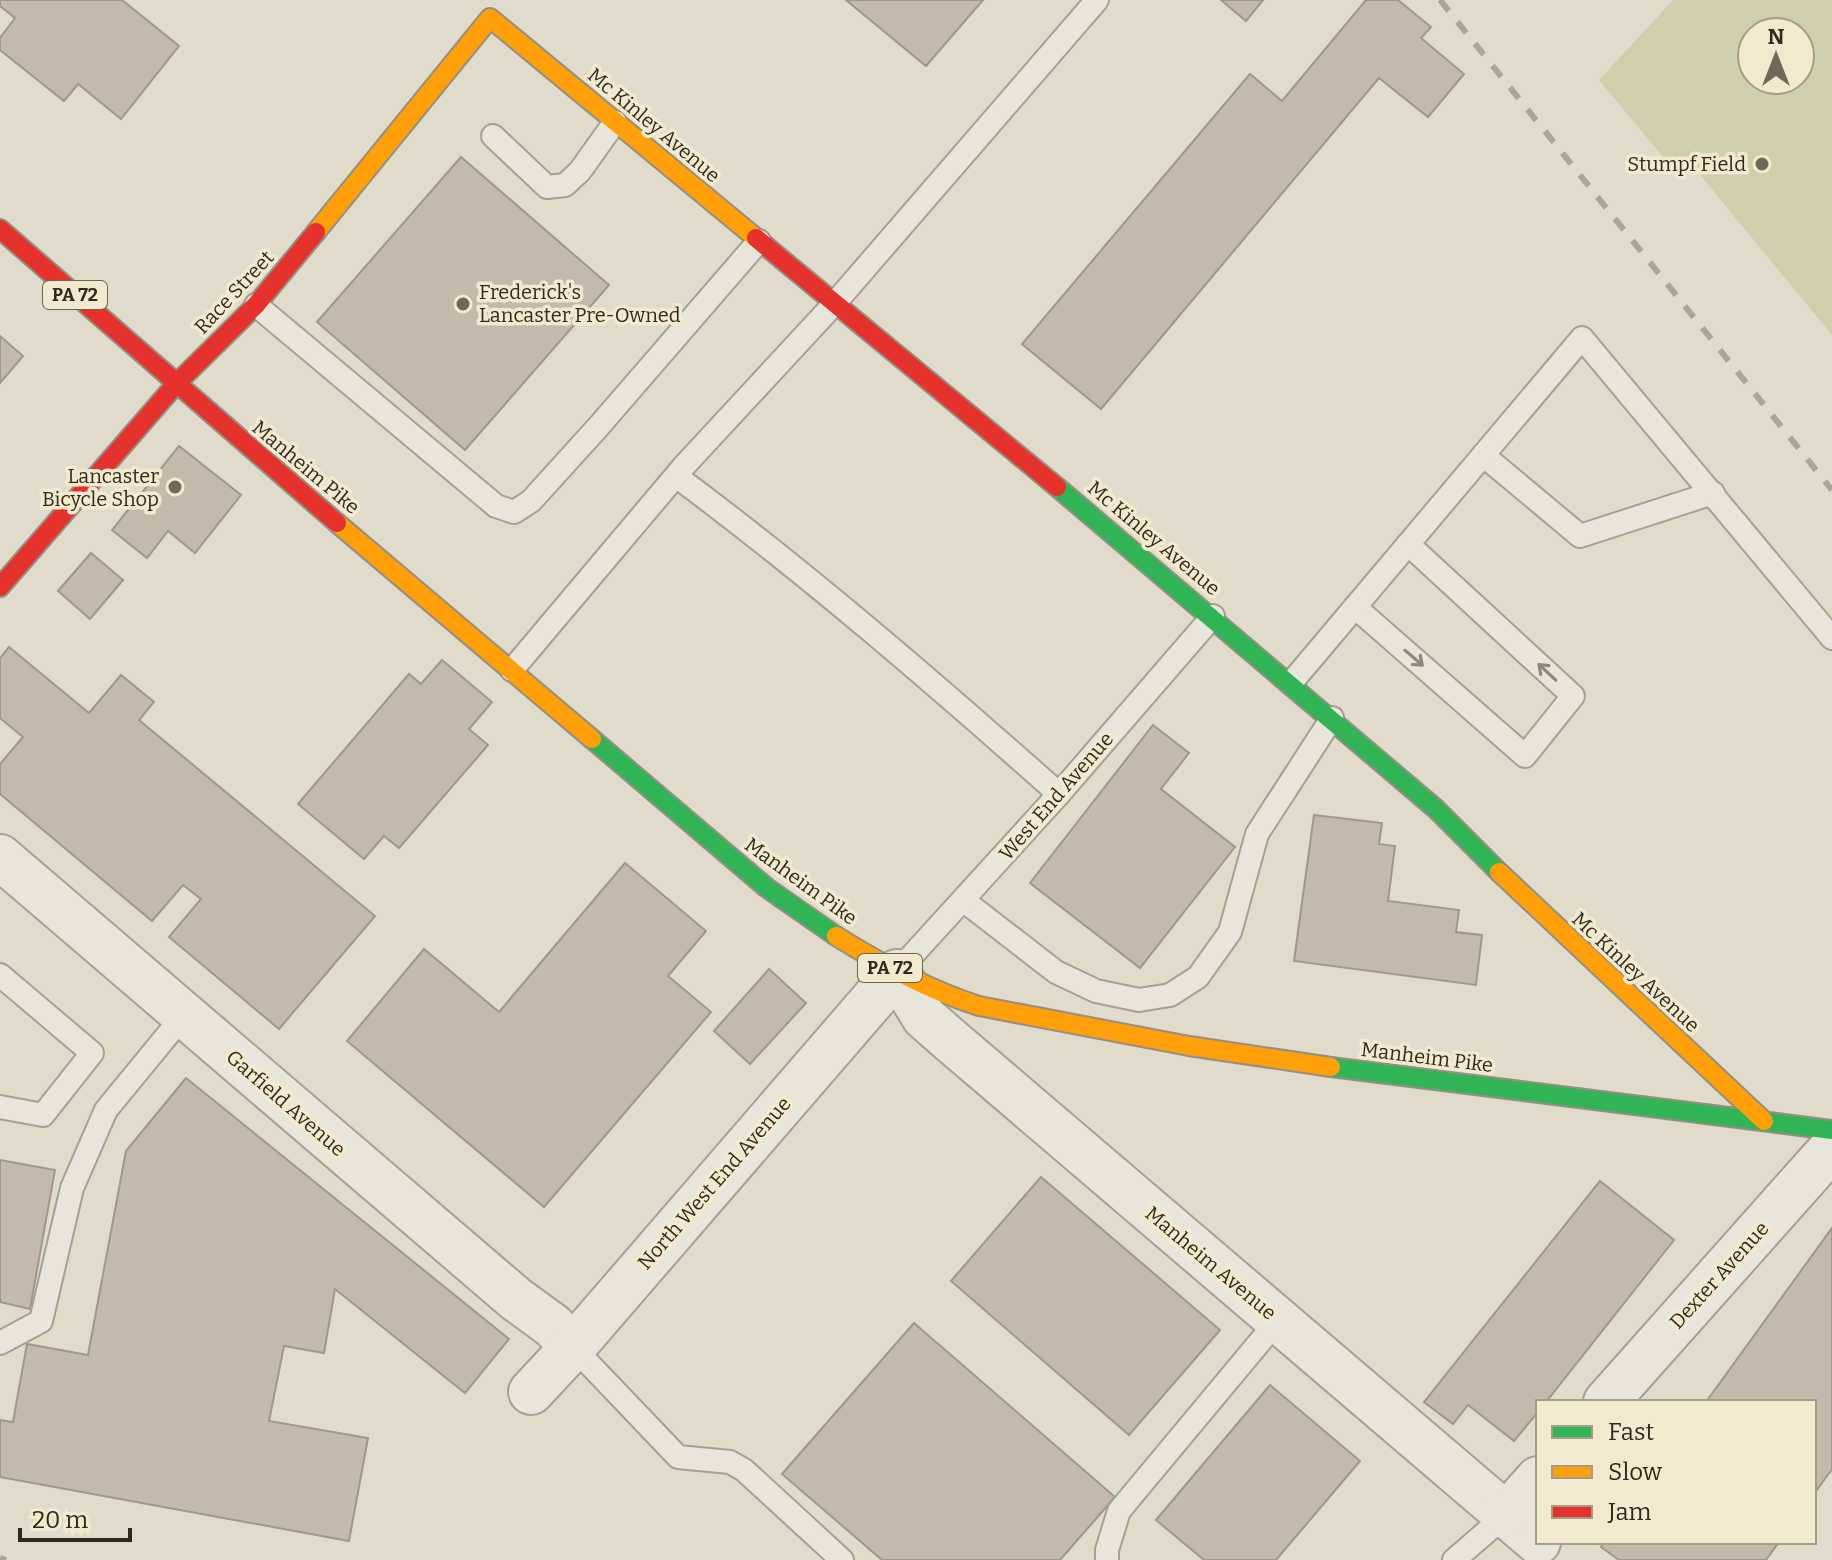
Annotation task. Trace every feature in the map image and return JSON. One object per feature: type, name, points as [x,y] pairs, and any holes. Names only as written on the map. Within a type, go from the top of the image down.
[{"type":"street","name":"Mc Kinley Avenue","points":[[490,18],[1332,718],[1436,809],[1537,909],[1764,1121]]},
{"type":"street","name":"Race Street","points":[[0,587],[176,384],[256,305],[490,18]]},
{"type":"street","name":"Manheim Pike","points":[[0,229],[176,384],[767,888],[817,925],[897,972],[952,997],[1002,1012],[1187,1046],[1259,1058],[1832,1130]]},
{"type":"street","name":"Garfield Avenue","points":[[0,857],[516,1299],[553,1326],[573,1347]]},
{"type":"street","name":"Manheim Avenue","points":[[897,972],[924,1017],[1527,1533]]},
{"type":"street","name":"North West End Avenue","points":[[531,1392],[897,972]]},
{"type":"street","name":"Dexter Avenue","points":[[1608,1400],[1832,1148]]},
{"type":"street","points":[[1527,1533],[1536,1489]]},
{"type":"street","name":"Manheim Avenue","points":[[1540,1544],[1560,1560]]},
{"type":"lane","points":[[512,670],[676,476],[835,303],[1097,0]]},
{"type":"lane","points":[[493,136],[547,187],[565,185],[580,171],[615,122]]},
{"type":"lane","points":[[256,305],[496,506],[514,512],[531,501],[599,426],[759,241]]},
{"type":"lane","points":[[1291,683],[1582,338],[1832,638]]},
{"type":"lane","points":[[1483,455],[1580,536],[1713,493]]},
{"type":"lane","points":[[676,476],[742,525],[972,716],[1059,794]]},
{"type":"lane","points":[[1355,607],[1525,756],[1573,696],[1408,544]]},
{"type":"lane","name":"West End Avenue","points":[[897,972],[1059,794],[1213,616]]},
{"type":"lane","points":[[963,900],[1056,972],[1096,991],[1139,1000],[1170,995],[1198,977],[1230,932],[1257,834],[1332,718]]},
{"type":"lane","points":[[0,975],[92,1053],[43,1115],[0,1107]]},
{"type":"lane","points":[[0,1343],[41,1321],[72,1188],[106,1110],[184,1015]]},
{"type":"lane","points":[[1107,1560],[1119,1511],[1278,1320]]},
{"type":"lane","points":[[573,1347],[678,1457],[730,1462],[744,1470],[842,1560]]},
{"type":"lane","points":[[1454,1560],[1527,1533]]},
{"type":"green space","name":"Stumpf Field","points":[[1673,0],[1832,0],[1832,335],[1687,159],[1674,170],[1599,80]]},
{"type":"building","points":[[0,0],[122,0],[179,46],[121,119],[78,84],[64,101],[0,50],[0,38],[15,18],[0,6]]},
{"type":"building","points":[[846,0],[983,0],[926,66]]},
{"type":"building","points":[[1221,0],[1263,0],[1246,21]]},
{"type":"building","points":[[1366,0],[1398,0],[1431,27],[1421,38],[1464,74],[1428,117],[1379,78],[1101,409],[1022,344],[1250,74],[1282,101]]},
{"type":"building","name":"Frederick's Lancaster Pre-Owned","points":[[461,157],[609,285],[465,450],[317,322]]},
{"type":"building","points":[[0,336],[23,356],[0,383]]},
{"type":"building","points":[[179,446],[241,495],[195,553],[168,531],[147,558],[112,530]]},
{"type":"building","points":[[91,553],[123,580],[90,619],[58,591]]},
{"type":"building","points":[[9,647],[89,713],[121,675],[154,702],[139,720],[375,916],[279,1029],[169,937],[201,899],[183,885],[152,921],[0,794],[0,764],[23,737],[0,718],[0,658]]},
{"type":"building","points":[[442,660],[492,702],[469,729],[488,745],[399,848],[384,836],[364,859],[298,804],[409,674],[421,684]]},
{"type":"building","points":[[1153,725],[1189,753],[1161,789],[1235,847],[1140,968],[1030,883]]},
{"type":"building","points":[[1314,815],[1382,823],[1379,844],[1395,846],[1388,901],[1459,910],[1456,932],[1482,935],[1476,985],[1294,961]]},
{"type":"building","points":[[625,863],[706,931],[668,976],[711,1012],[544,1207],[347,1041],[424,949],[499,1012]]},
{"type":"building","points":[[769,969],[806,1003],[750,1064],[714,1031]]},
{"type":"building","points":[[186,1078],[509,1339],[465,1393],[335,1289],[324,1353],[284,1346],[269,1421],[368,1438],[349,1541],[0,1477],[0,1420],[13,1422],[27,1344],[88,1355],[126,1151]]},
{"type":"building","points":[[0,1160],[55,1170],[30,1309],[0,1302]]},
{"type":"building","points":[[1041,1177],[1220,1330],[1129,1435],[951,1281]]},
{"type":"building","points":[[1600,1181],[1674,1240],[1548,1400],[1536,1400],[1536,1414],[1514,1441],[1468,1405],[1453,1424],[1424,1402]]},
{"type":"building","points":[[1832,1228],[1832,1469],[1816,1491],[1816,1400],[1707,1400]]},
{"type":"building","points":[[914,1323],[1115,1497],[1060,1560],[882,1560],[782,1474]]},
{"type":"building","points":[[1270,1385],[1360,1461],[1276,1560],[1204,1560],[1156,1520]]},
{"type":"building","points":[[1603,1544],[1778,1544],[1766,1560],[1619,1560],[1601,1547]]},
{"type":"railway","points":[[1440,0],[1832,490]]},
{"type":"railway","points":[[0,1558],[6,1560]]},
{"type":"traffic: fast","points":[[1057,487],[1436,809],[1499,872]]},
{"type":"traffic: fast","points":[[592,739],[767,888],[836,936]]},
{"type":"traffic: fast","points":[[1331,1067],[1832,1130]]},
{"type":"traffic: slow","points":[[316,232],[490,18],[756,238]]},
{"type":"traffic: slow","points":[[337,523],[592,739]]},
{"type":"traffic: slow","points":[[1499,872],[1764,1121]]},
{"type":"traffic: slow","points":[[836,936],[905,976],[979,1006],[1189,1046],[1331,1067]]},
{"type":"traffic: jam","points":[[0,229],[337,523]]},
{"type":"traffic: jam","points":[[0,587],[176,384],[256,305],[316,232]]},
{"type":"traffic: jam","points":[[756,238],[1057,487]]},
{"type":"place","name":"Stumpf Field","points":[[1762,164]]},
{"type":"place","name":"Frederick's Lancaster Pre-Owned","points":[[463,304]]},
{"type":"place","name":"Lancaster Bicycle Shop","points":[[175,487]]}]
